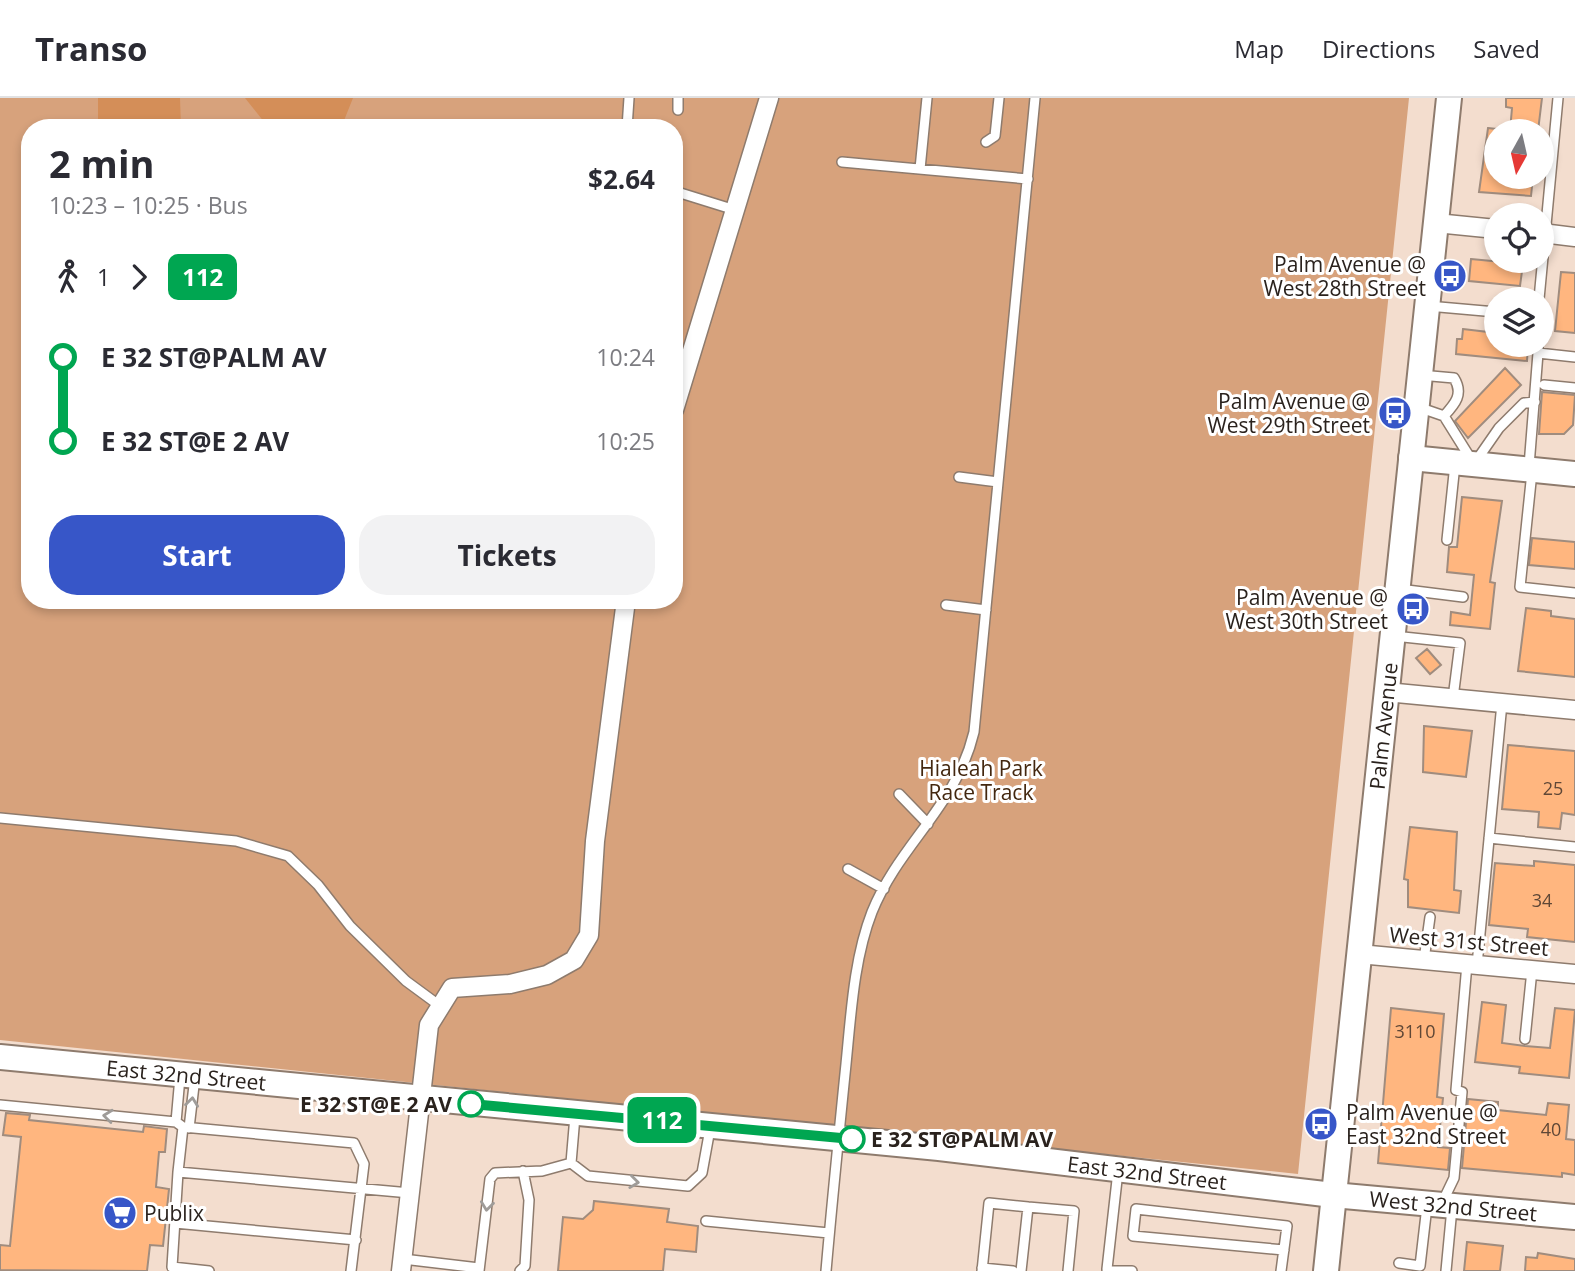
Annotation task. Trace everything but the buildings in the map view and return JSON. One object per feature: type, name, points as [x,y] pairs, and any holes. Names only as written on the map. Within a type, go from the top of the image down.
[{"type":"street","name":"Palm Avenue","points":[[1325,1271],[1450,98]]},
{"type":"street","points":[[683,380],[765,102]]},
{"type":"street","points":[[1436,223],[1484,228]]},
{"type":"street","points":[[1554,235],[1575,237]]},
{"type":"street","points":[[1411,458],[1575,474]]},
{"type":"street","points":[[402,1265],[429,1025],[452,988],[510,984],[547,975],[574,960],[589,935],[596,841],[625,609]]},
{"type":"street","points":[[1387,692],[1575,710]]},
{"type":"street","name":"West 31st Street","points":[[1359,954],[1575,974]]},
{"type":"street","name":"East 32nd Street","points":[[0,1056],[419,1100],[575,1112],[838,1138],[1333,1195]]},
{"type":"street","name":"West 32nd Street","points":[[1333,1195],[1575,1217]]},
{"type":"lane","points":[[628,119],[629,98]]},
{"type":"lane","points":[[678,98],[678,110]]},
{"type":"lane","points":[[920,169],[927,98]]},
{"type":"lane","points":[[986,142],[995,136],[999,98]]},
{"type":"lane","points":[[826,1271],[852,1005],[867,927],[897,866],[951,794],[968,760],[974,732],[1035,98]]},
{"type":"lane","points":[[1546,203],[1558,98]]},
{"type":"lane","points":[[842,162],[1027,179]]},
{"type":"lane","points":[[683,194],[735,210]]},
{"type":"lane","points":[[1427,306],[1484,311]]},
{"type":"lane","points":[[1554,352],[1575,357]]},
{"type":"lane","points":[[1538,357],[1520,587],[1575,593]]},
{"type":"lane","points":[[1420,375],[1454,378],[1459,386],[1458,400],[1444,416]]},
{"type":"lane","points":[[1544,385],[1575,388]]},
{"type":"lane","points":[[1447,541],[1465,463],[1524,403],[1535,402]]},
{"type":"lane","points":[[1417,407],[1444,416],[1465,463]]},
{"type":"lane","points":[[959,477],[998,482]]},
{"type":"lane","points":[[1398,589],[1463,597]]},
{"type":"lane","points":[[946,605],[986,610]]},
{"type":"lane","points":[[1392,635],[1460,643],[1453,698]]},
{"type":"lane","points":[[1399,1264],[1420,1266],[1440,1205],[1454,1178],[1462,1093],[1456,1090],[1489,838],[1502,703]]},
{"type":"lane","points":[[899,794],[928,824]]},
{"type":"lane","points":[[0,818],[236,841],[288,856],[406,981],[440,1006]]},
{"type":"lane","points":[[1489,838],[1575,847]]},
{"type":"lane","points":[[848,869],[884,889]]},
{"type":"lane","points":[[1424,960],[1430,917]]},
{"type":"lane","points":[[1525,1039],[1532,970]]},
{"type":"lane","points":[[183,1126],[188,1076]]},
{"type":"lane","points":[[188,1076],[171,1269],[209,1271]]},
{"type":"lane","points":[[0,1105],[354,1143],[364,1164],[351,1271]]},
{"type":"lane","points":[[571,1163],[575,1112]]},
{"type":"lane","points":[[571,1163],[588,1176],[688,1186],[702,1173],[710,1125]]},
{"type":"lane","points":[[402,1265],[479,1269],[490,1180],[495,1172],[542,1171],[571,1163]]},
{"type":"lane","points":[[1119,1169],[1107,1270],[1132,1271]]},
{"type":"lane","points":[[520,1271],[525,1266],[529,1200],[523,1171]]},
{"type":"lane","points":[[178,1172],[410,1193]]},
{"type":"lane","points":[[1013,1271],[982,1270],[989,1203],[1074,1211],[1068,1271]]},
{"type":"lane","points":[[1440,1205],[1446,1271]]},
{"type":"lane","points":[[1021,1271],[1028,1207]]},
{"type":"lane","points":[[1281,1271],[1284,1250],[1287,1226],[1136,1209],[1133,1236],[1284,1250]]},
{"type":"lane","points":[[706,1221],[829,1233]]},
{"type":"lane","points":[[175,1223],[356,1240]]},
{"type":"green space","name":"Hialeah Park Race Track","points":[[0,98],[1409,98],[1298,1174],[0,1040]]},
{"type":"shaded area","points":[[98,98],[180,98],[181,119],[98,119]]},
{"type":"shaded area","points":[[245,98],[353,98],[345,119],[262,119]]},
{"type":"bus line","name":"112","points":[[471,1104],[852,1139]]},
{"type":"place","name":"Palm Avenue @ West 28th Street","points":[[1450,276]]},
{"type":"place","name":"Palm Avenue @ West 29th Street","points":[[1395,413]]},
{"type":"place","name":"Palm Avenue @ West 30th Street","points":[[1413,609]]},
{"type":"place","name":"E 32 ST@E 2 AV","points":[[471,1104]]},
{"type":"place","name":"Palm Avenue @ East 32nd Street","points":[[1321,1124]]},
{"type":"place","name":"E 32 ST@PALM AV","points":[[852,1139]]},
{"type":"place","name":"Publix","points":[[120,1213]]}]
